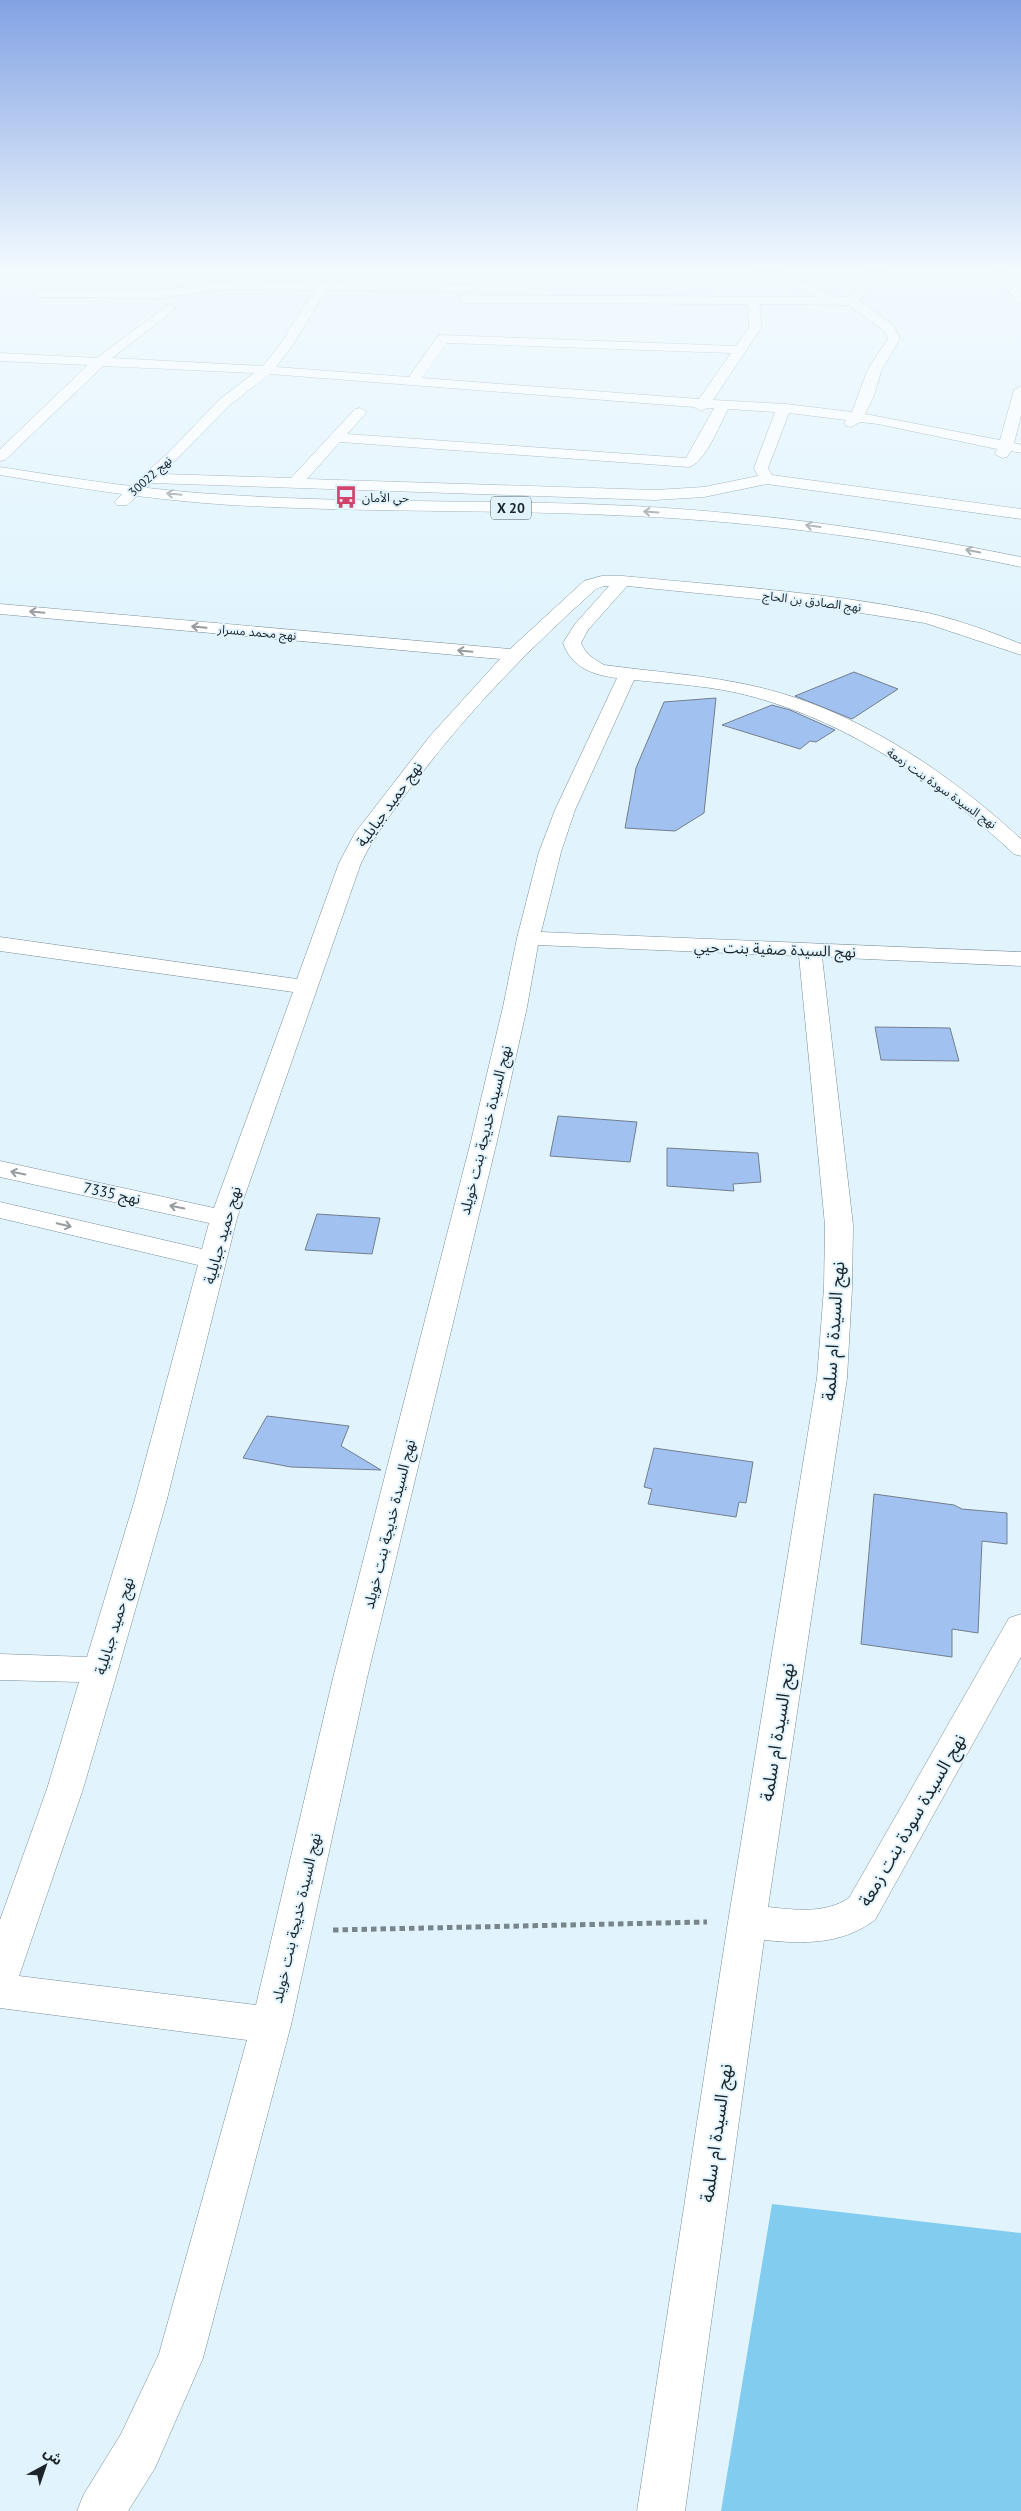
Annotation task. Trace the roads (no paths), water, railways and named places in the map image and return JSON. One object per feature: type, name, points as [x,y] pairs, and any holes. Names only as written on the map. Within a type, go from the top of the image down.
[{"type":"main road","points":[[0,457],[72,388]]},
{"type":"main road","name":"نهج 30022","points":[[122,502],[150,478],[225,402],[243,388]]},
{"type":"main road","points":[[503,388],[783,411],[854,420],[1004,450],[1021,457]]},
{"type":"main road","points":[[702,404],[714,388]]},
{"type":"main road","points":[[854,420],[868,398],[870,388]]},
{"type":"main road","points":[[1004,450],[1021,390]]},
{"type":"main road","points":[[339,438],[689,463],[694,459],[723,406]]},
{"type":"main road","points":[[767,479],[761,468],[783,411]]},
{"type":"main road","points":[[294,484],[339,438],[360,412]]},
{"type":"main road","points":[[454,488],[479,448]]},
{"type":"main road","points":[[1004,450],[1021,449]]},
{"type":"main road","name":"X 20","points":[[0,471],[136,490],[227,499],[294,503],[631,511],[708,516],[883,536],[1021,562]]},
{"type":"main road","points":[[150,478],[681,495],[767,479],[1021,514]]},
{"type":"main road","name":"X 20","points":[[0,485],[122,502],[223,510],[631,523],[704,528],[790,536],[873,547],[1021,575]]},
{"type":"main road","points":[[610,581],[572,644],[575,652],[583,661],[599,670],[627,675]]},
{"type":"main road","name":"نهج الصادق بن الحاج","points":[[610,581],[797,598],[927,618],[980,634],[1021,650]]},
{"type":"main road","name":"نهج حميد جبايلية","points":[[0,1974],[65,1789],[151,1499],[224,1218],[350,863],[365,833],[437,740],[508,661],[565,606],[610,581]]},
{"type":"main road","name":"نهج محمد مسرار","points":[[0,609],[508,661]]},
{"type":"main road","name":"نهج محمد مسرار","points":[[0,624],[508,661]]},
{"type":"main road","name":"نهج السيدة سودة بنت زمعة","points":[[627,675],[716,683],[737,687],[816,712],[906,760],[998,827],[1021,850]]},
{"type":"main road","name":"نهج السيدة خديجة بنت خويلد","points":[[101,2511],[138,2451],[180,2358],[272,2025],[350,1678],[484,1141],[515,1007],[528,938],[550,852],[565,810],[627,675]]},
{"type":"main road","name":"نهج السيدة صفية بنت حيي","points":[[528,938],[1021,959]]},
{"type":"main road","points":[[0,944],[306,988]]},
{"type":"main road","name":"نهج السيدة ام سلمة","points":[[661,2511],[747,1922],[832,1378],[838,1288],[839,1226],[810,950]]},
{"type":"main road","name":"نهج 7335","points":[[0,1169],[224,1218]]},
{"type":"main road","points":[[0,1210],[214,1260]]},
{"type":"main road","name":"نهج السيدة سودة بنت زمعة","points":[[747,1922],[829,1925],[843,1922],[862,1909],[1021,1627]]},
{"type":"main road","points":[[0,1668],[100,1670]]},
{"type":"main road","points":[[0,1991],[272,2025]]},
{"type":"place","name":"حي الأمان","points":[[346,497]]}]
